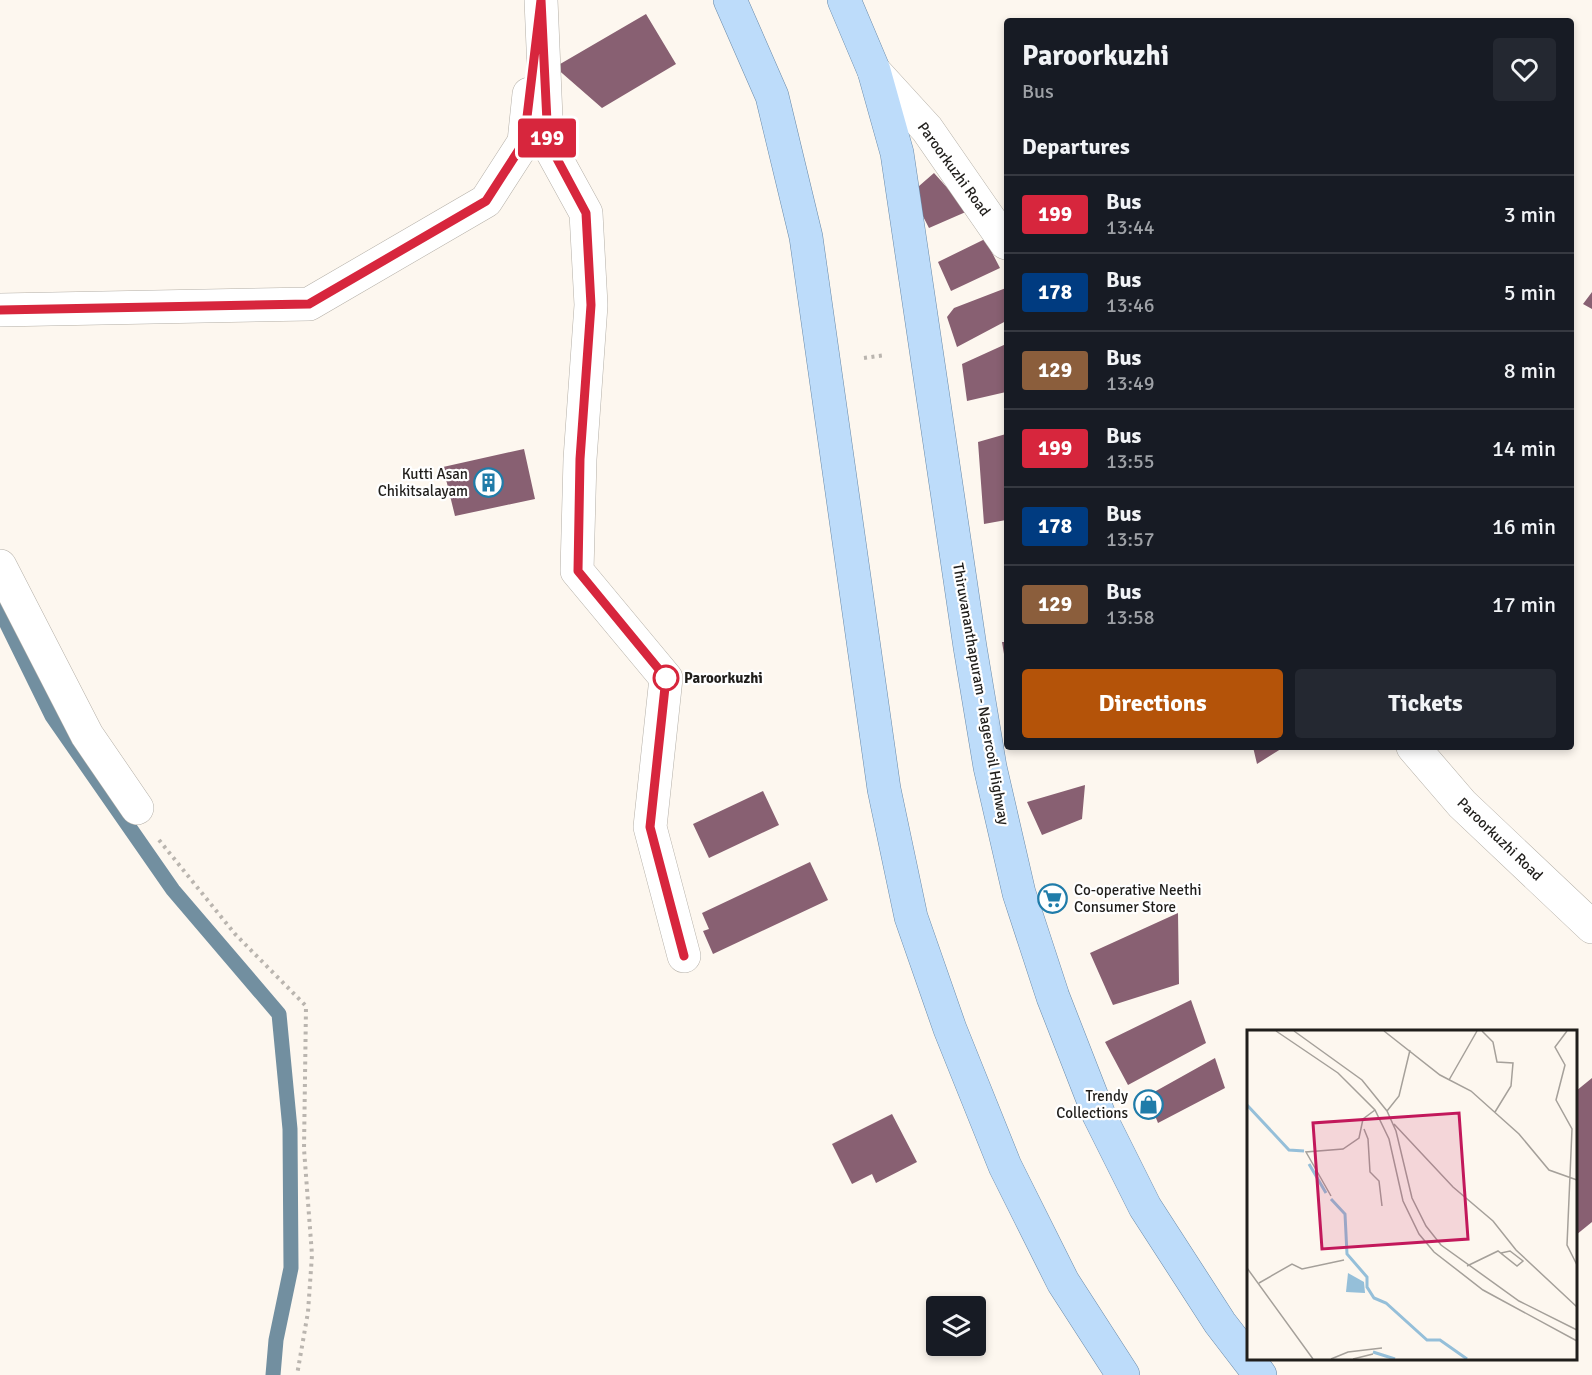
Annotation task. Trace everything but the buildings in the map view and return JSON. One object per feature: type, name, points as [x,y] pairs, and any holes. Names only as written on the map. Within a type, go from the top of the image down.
[{"type":"main road","points":[[730,0],[772,96],[806,237],[884,789],[911,917],[950,1029],[1005,1166],[1062,1282],[1124,1375]]},
{"type":"main road","name":"Thiruvananthapuram - Nagercoil Highway","points":[[844,0],[874,71],[897,153],[970,647],[990,767],[1019,893],[1053,997],[1099,1115],[1145,1207],[1220,1323],[1247,1358]]},
{"type":"main road","name":"Thiruvananthapuram - Nagercoil Highway","points":[[1248,1360],[1260,1375]]},
{"type":"street","points":[[0,310],[309,304],[486,201],[524,142],[541,0],[548,142],[586,213],[587,224],[591,305],[580,459],[578,571],[666,678],[650,827],[684,956]]},
{"type":"street","name":"Paroorkuzhi Road","points":[[874,71],[927,129],[1004,240]]},
{"type":"street","points":[[0,566],[87,735],[137,808]]},
{"type":"street","name":"Paroorkuzhi Road","points":[[1416,750],[1462,804],[1592,927]]},
{"type":"path","points":[[137,808],[235,934],[306,1006],[304,1149],[312,1255],[308,1312],[297,1375]]},
{"type":"waterway","points":[[0,610],[52,716],[173,890],[279,1014],[290,1129],[291,1268],[276,1340],[273,1375]]},
{"type":"bus line","name":"199","points":[[0,310],[309,304],[486,201],[524,142],[541,0],[548,142],[586,213],[591,305],[580,459],[578,571],[666,678],[650,827],[684,956]]},
{"type":"place","name":"Kutti Asan Chikitsalayam","points":[[489,483]]},
{"type":"place","name":"Paroorkuzhi","points":[[666,678]]},
{"type":"place","name":"Co-operative Neethi Consumer Store","points":[[1053,899]]},
{"type":"place","name":"Trendy Collections","points":[[1149,1105]]}]
